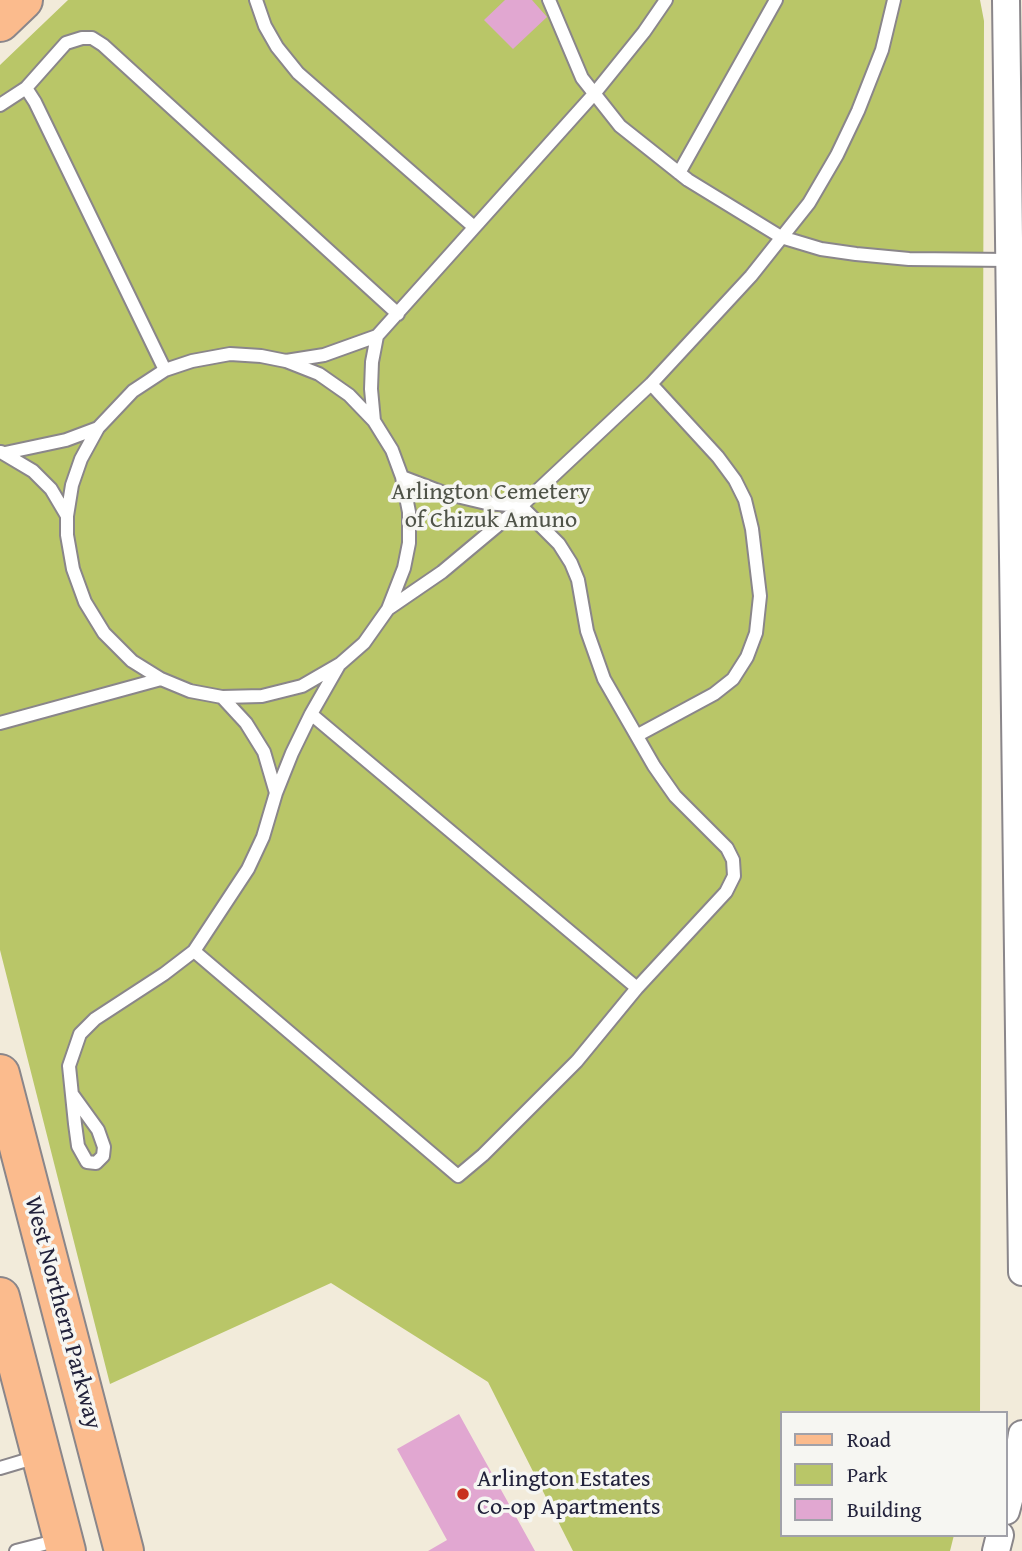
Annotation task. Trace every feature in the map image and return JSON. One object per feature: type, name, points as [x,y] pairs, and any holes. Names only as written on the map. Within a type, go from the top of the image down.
[{"type":"main road","points":[[0,22],[23,0]]},
{"type":"main road","name":"West Northern Parkway","points":[[0,1074],[124,1551]]},
{"type":"main road","points":[[0,1297],[65,1545]]},
{"type":"street","points":[[1006,0],[1018,689],[1022,1272]]},
{"type":"street","points":[[1008,1504],[1022,1434]]},
{"type":"lane","points":[[256,0],[265,26],[277,47],[298,73],[474,227]]},
{"type":"lane","points":[[549,0],[582,78],[620,126],[679,173],[782,237],[821,249],[856,254],[909,259],[1010,260]]},
{"type":"lane","points":[[286,361],[324,355],[377,336],[594,94],[666,0]]},
{"type":"lane","points":[[679,173],[776,0]]},
{"type":"lane","points":[[388,609],[442,572],[521,506],[651,384],[751,276],[809,203],[837,155],[882,50],[892,0]]},
{"type":"lane","points":[[0,105],[26,88],[66,43],[92,38],[103,45],[398,314]]},
{"type":"lane","points":[[26,88],[165,370]]},
{"type":"lane","points":[[374,421],[372,376],[377,336]]},
{"type":"lane","points":[[230,354],[286,361],[318,374],[349,395],[374,421],[392,450],[402,477],[409,512],[409,543],[404,568],[388,609],[364,643],[340,664],[302,686],[262,696],[222,697],[190,691],[161,679],[132,661],[104,633],[85,602],[73,569],[67,535],[72,485],[81,459],[98,428],[132,391],[165,370],[192,360],[230,354]]},
{"type":"lane","points":[[638,735],[714,694],[733,679],[747,657],[756,633],[760,596],[752,529],[745,500],[735,480],[718,457],[651,384]]},
{"type":"lane","points":[[3,452],[66,440],[98,428]]},
{"type":"lane","points":[[3,452],[33,471],[51,489],[67,516]]},
{"type":"lane","points":[[194,951],[458,1176],[483,1155],[577,1061],[637,988],[726,892],[734,876],[733,860],[727,848],[675,796],[654,766],[604,679],[594,654],[578,579],[572,563],[559,544],[521,506],[486,503],[443,493],[402,477]]},
{"type":"lane","points":[[72,1094],[89,1115],[101,1139],[103,1156],[96,1163],[87,1162],[78,1146],[72,1094],[69,1066],[80,1034],[95,1019],[194,951],[248,869],[276,793],[311,714],[340,664]]},
{"type":"lane","points":[[0,723],[161,679]]},
{"type":"lane","points":[[222,697],[246,723],[264,752],[276,793]]},
{"type":"lane","points":[[311,714],[637,988]]},
{"type":"lane","points":[[0,1468],[41,1456]]},
{"type":"lane","points":[[16,1551],[65,1545]]},
{"type":"green space","name":"Arlington Cemetery of Chizuk Amuno","points":[[68,0],[980,0],[984,21],[980,1411],[780,1411],[780,1537],[954,1537],[950,1551],[573,1551],[488,1382],[331,1283],[110,1384],[0,950],[0,65]]},
{"type":"building","points":[[505,0],[532,0],[547,17],[513,49],[484,20]]},
{"type":"building","name":"Arlington Estates Co-op Apartments","points":[[459,1414],[535,1551],[428,1551],[447,1540],[397,1449]]},
{"type":"place","name":"Arlington Estates Co-op Apartments","points":[[463,1494]]}]
